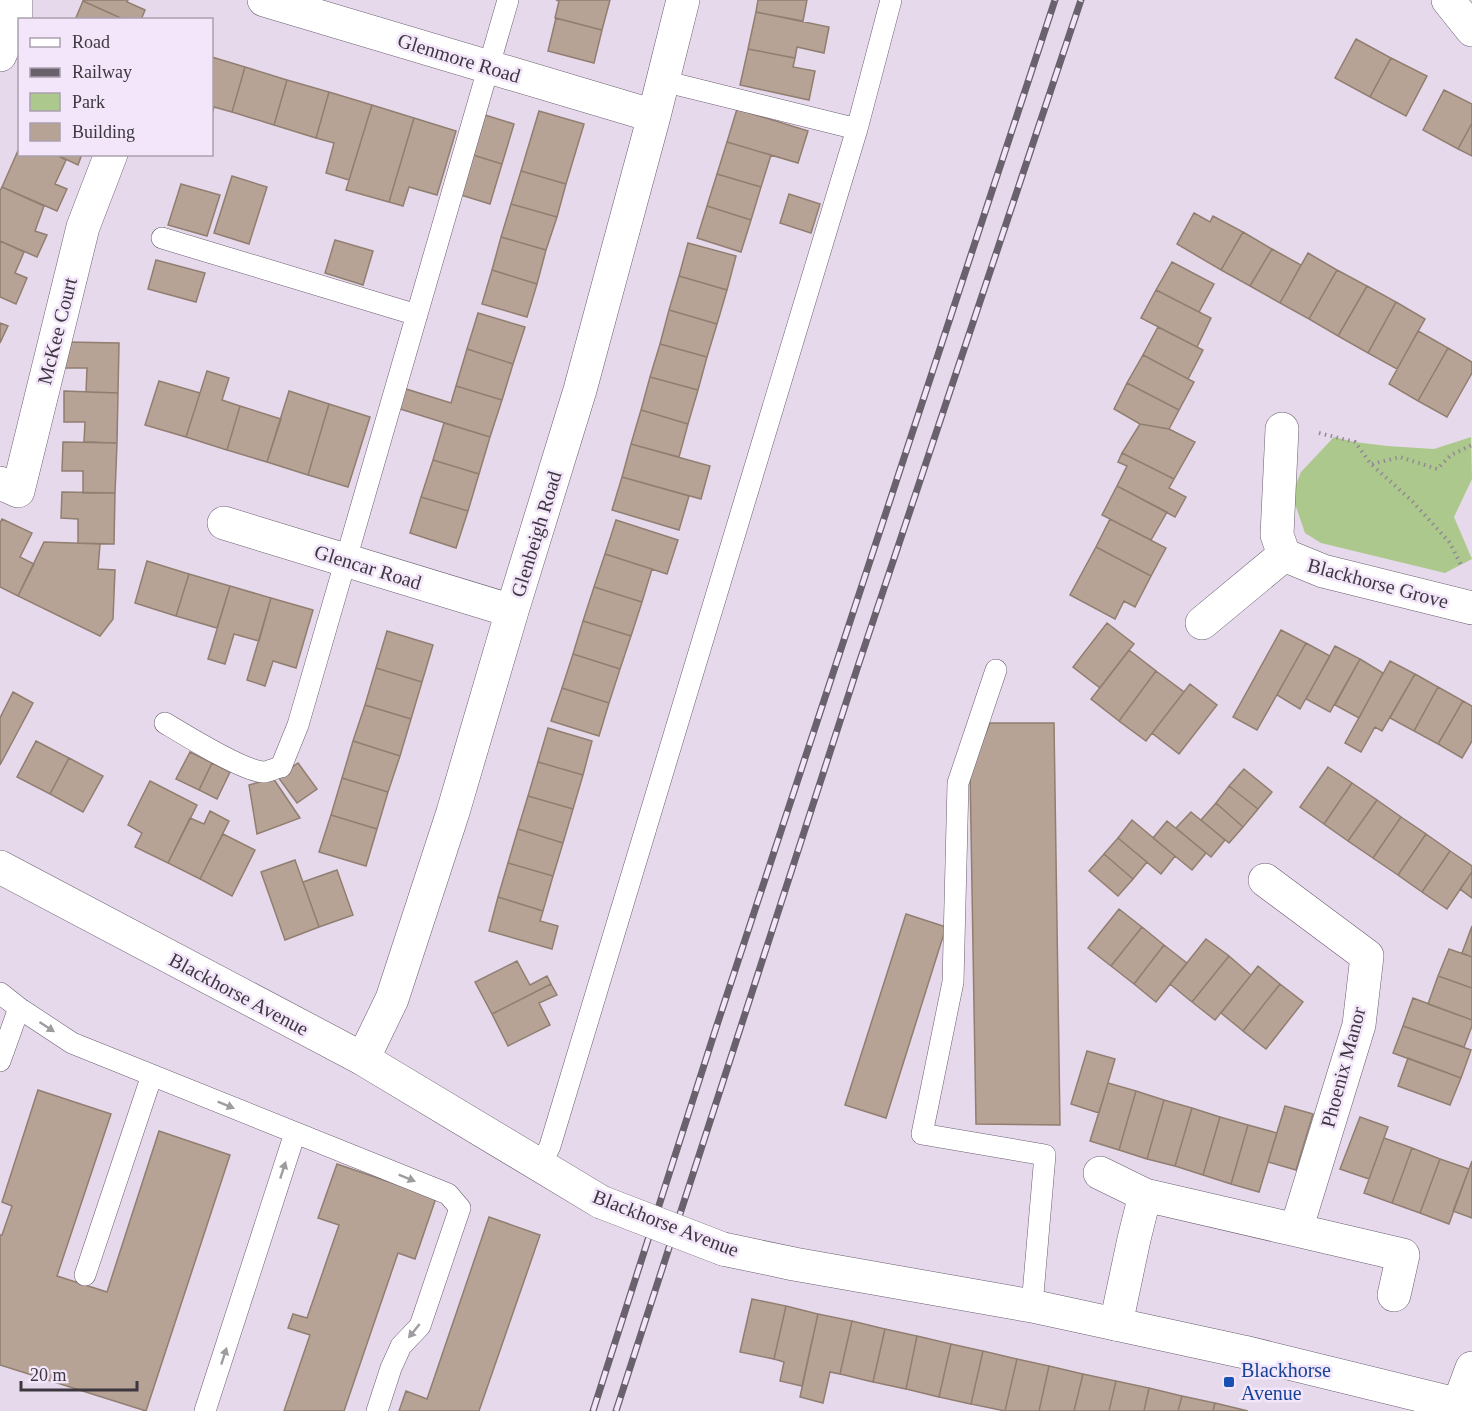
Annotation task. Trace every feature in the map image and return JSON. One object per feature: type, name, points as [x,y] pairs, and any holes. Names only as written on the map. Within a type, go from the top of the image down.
[{"type":"street","points":[[0,55],[16,16],[16,0]]},
{"type":"street","name":"Glenmore Road","points":[[264,0],[654,116]]},
{"type":"street","name":"Glenbeigh Road","points":[[363,1059],[392,999],[453,812],[580,390],[683,0]]},
{"type":"street","points":[[1448,0],[1472,30]]},
{"type":"street","name":"McKee Court","points":[[0,483],[18,491],[83,227],[110,156]]},
{"type":"street","name":"Blackhorse Grove","points":[[1282,429],[1277,535],[1284,555],[1323,571],[1472,608]]},
{"type":"street","name":"Glencar Road","points":[[224,523],[512,611]]},
{"type":"street","name":"Blackhorse Grove","points":[[1202,623],[1284,555]]},
{"type":"street","name":"Blackhorse Avenue","points":[[0,867],[363,1059],[601,1202],[723,1249],[794,1264],[1032,1306],[1116,1324],[1244,1352],[1462,1408]]},
{"type":"street","name":"Phoenix Manor","points":[[1265,880],[1367,956],[1359,1025],[1296,1230]]},
{"type":"street","points":[[1100,1173],[1145,1195],[1403,1255],[1394,1295]]},
{"type":"street","points":[[1116,1324],[1145,1195]]},
{"type":"street","points":[[1462,1408],[1472,1368]]},
{"type":"lane","points":[[165,723],[218,753],[249,767],[263,772],[281,767],[298,725],[508,0]]},
{"type":"lane","points":[[540,1166],[550,1146],[857,129],[891,0]]},
{"type":"lane","points":[[663,81],[857,129]]},
{"type":"lane","points":[[162,238],[417,315]]},
{"type":"lane","points":[[996,670],[958,783],[953,982],[922,1134],[1045,1155],[1032,1306]]},
{"type":"lane","points":[[0,993],[72,1043],[448,1194],[460,1208],[420,1326],[401,1346],[377,1411]]},
{"type":"lane","points":[[0,1061],[19,1008]]},
{"type":"lane","points":[[85,1275],[152,1075]]},
{"type":"lane","points":[[205,1411],[295,1133]]},
{"type":"path","points":[[1282,429],[1320,433],[1355,442],[1371,464],[1413,502],[1450,543],[1463,570]]},
{"type":"path","points":[[1371,464],[1400,457],[1437,469],[1451,455],[1472,445]]},
{"type":"green space","points":[[1334,437],[1387,446],[1434,449],[1471,437],[1472,479],[1454,517],[1472,559],[1445,573],[1321,543],[1305,533],[1292,495],[1301,472]]},
{"type":"building","points":[[128,0],[127,2],[145,10],[142,18],[121,18],[83,1]]},
{"type":"building","points":[[556,0],[610,0],[602,30],[555,18],[559,1]]},
{"type":"building","points":[[758,0],[807,0],[803,21],[756,12]]},
{"type":"building","points":[[83,1],[121,18],[76,18]]},
{"type":"building","points":[[756,12],[829,27],[824,53],[797,47],[795,58],[748,49]]},
{"type":"building","points":[[556,18],[602,30],[594,63],[548,51]]},
{"type":"building","points":[[1356,39],[1391,58],[1370,97],[1335,78]]},
{"type":"building","points":[[748,49],[795,58],[793,67],[815,71],[809,100],[740,85]]},
{"type":"building","points":[[213,57],[245,67],[232,112],[214,107],[213,111]]},
{"type":"building","points":[[1391,58],[1427,76],[1406,116],[1370,97]]},
{"type":"building","points":[[245,67],[287,80],[274,125],[232,112]]},
{"type":"building","points":[[287,80],[329,92],[316,138],[274,125]]},
{"type":"building","points":[[1444,90],[1472,104],[1472,123],[1458,149],[1423,130]]},
{"type":"building","points":[[329,92],[372,105],[349,180],[326,173],[334,143],[316,138]]},
{"type":"building","points":[[372,105],[414,118],[389,202],[346,190]]},
{"type":"building","points":[[737,109],[808,131],[798,163],[727,142]]},
{"type":"building","points":[[539,111],[584,124],[566,184],[521,171]]},
{"type":"building","points":[[485,115],[514,124],[502,164],[473,155]]},
{"type":"building","points":[[414,118],[456,131],[437,195],[409,187],[403,206],[389,202]]},
{"type":"building","points":[[1472,123],[1472,156],[1458,149]]},
{"type":"building","points":[[727,142],[771,155],[761,187],[717,174]]},
{"type":"building","points":[[18,151],[18,156],[59,156],[66,160],[55,184],[67,189],[57,211],[2,187]]},
{"type":"building","points":[[473,155],[502,164],[490,204],[461,195]]},
{"type":"building","points":[[59,156],[81,156],[78,165]]},
{"type":"building","points":[[521,171],[566,184],[557,217],[511,204]]},
{"type":"building","points":[[717,174],[761,187],[751,220],[707,206]]},
{"type":"building","points":[[232,176],[267,187],[249,244],[214,233]]},
{"type":"building","points":[[181,184],[220,195],[207,236],[168,225]]},
{"type":"building","points":[[2,187],[44,206],[35,231],[47,235],[37,257],[0,241],[0,191]]},
{"type":"building","points":[[789,194],[820,204],[811,233],[780,223]]},
{"type":"building","points":[[511,204],[557,217],[546,250],[501,237]]},
{"type":"building","points":[[707,206],[751,220],[741,252],[697,238]]},
{"type":"building","points":[[1194,213],[1210,222],[1213,216],[1243,232],[1221,270],[1177,244]]},
{"type":"building","points":[[1243,232],[1272,249],[1250,286],[1221,270]]},
{"type":"building","points":[[501,237],[546,250],[537,284],[492,270]]},
{"type":"building","points":[[335,240],[373,251],[363,285],[325,273]]},
{"type":"building","points":[[0,241],[24,252],[15,273],[27,278],[16,304],[0,297]]},
{"type":"building","points":[[688,243],[736,256],[727,290],[679,276]]},
{"type":"building","points":[[1272,249],[1301,265],[1280,303],[1250,286]]},
{"type":"building","points":[[1308,253],[1337,270],[1309,319],[1280,303]]},
{"type":"building","points":[[156,260],[205,273],[196,302],[148,289]]},
{"type":"building","points":[[1172,262],[1214,284],[1199,312],[1156,290]]},
{"type":"building","points":[[492,270],[537,284],[527,317],[482,304]]},
{"type":"building","points":[[1337,270],[1367,286],[1338,336],[1309,319]]},
{"type":"building","points":[[679,276],[727,290],[717,324],[669,310]]},
{"type":"building","points":[[1367,286],[1396,302],[1368,353],[1338,336]]},
{"type":"building","points":[[1156,290],[1211,318],[1197,347],[1141,318]]},
{"type":"building","points":[[1396,302],[1425,319],[1397,369],[1368,353]]},
{"type":"building","points":[[669,310],[717,324],[707,357],[660,344]]},
{"type":"building","points":[[478,313],[525,327],[513,364],[467,349]]},
{"type":"building","points":[[0,323],[8,326],[0,343]]},
{"type":"building","points":[[1158,327],[1203,350],[1188,379],[1143,355]]},
{"type":"building","points":[[1418,331],[1448,348],[1418,401],[1389,384]]},
{"type":"building","points":[[66,342],[119,343],[118,393],[86,392],[87,368],[65,368]]},
{"type":"building","points":[[660,344],[707,357],[698,390],[650,377]]},
{"type":"building","points":[[1448,348],[1472,362],[1472,373],[1447,417],[1418,401]]},
{"type":"building","points":[[467,349],[513,364],[502,400],[456,386]]},
{"type":"building","points":[[1143,355],[1194,382],[1179,410],[1127,383]]},
{"type":"building","points":[[207,371],[229,378],[222,400],[240,406],[227,450],[186,437]]},
{"type":"building","points":[[650,377],[698,390],[688,424],[641,410]]},
{"type":"building","points":[[159,381],[200,393],[186,437],[145,425]]},
{"type":"building","points":[[1127,383],[1179,410],[1169,429],[1140,424],[1114,409]]},
{"type":"building","points":[[456,386],[502,400],[490,437],[397,408],[403,388],[451,403]]},
{"type":"building","points":[[64,391],[118,393],[117,443],[84,442],[85,422],[64,422]]},
{"type":"building","points":[[289,391],[329,404],[308,475],[267,462]]},
{"type":"building","points":[[329,404],[370,417],[348,487],[308,475]]},
{"type":"building","points":[[240,406],[281,419],[267,462],[227,450]]},
{"type":"building","points":[[641,410],[688,424],[679,457],[631,444]]},
{"type":"building","points":[[444,423],[490,437],[479,474],[433,460]]},
{"type":"building","points":[[1140,424],[1169,429],[1195,442],[1174,479],[1122,453]]},
{"type":"building","points":[[63,442],[117,443],[115,493],[83,493],[83,471],[62,471]]},
{"type":"building","points":[[631,444],[710,466],[701,499],[622,477]]},
{"type":"building","points":[[1122,453],[1174,479],[1169,488],[1186,497],[1175,517],[1117,486],[1127,466],[1118,462]]},
{"type":"building","points":[[433,460],[479,474],[468,511],[421,497]]},
{"type":"building","points":[[622,477],[689,496],[679,530],[612,510]]},
{"type":"building","points":[[1117,486],[1167,512],[1151,540],[1102,515]]},
{"type":"building","points":[[62,492],[115,493],[114,544],[78,543],[78,519],[61,518]]},
{"type":"building","points":[[421,497],[468,511],[456,548],[410,533]]},
{"type":"building","points":[[2,519],[32,533],[20,557],[34,564],[18,596],[0,587],[0,523]]},
{"type":"building","points":[[1110,519],[1166,548],[1151,576],[1096,547]]},
{"type":"building","points":[[616,520],[678,540],[667,574],[605,554]]},
{"type":"building","points":[[44,542],[100,544],[98,569],[115,570],[113,619],[100,636],[18,596]]},
{"type":"building","points":[[1096,547],[1151,576],[1135,607],[1124,601],[1115,619],[1070,595]]},
{"type":"building","points":[[605,554],[652,569],[642,602],[594,587]]},
{"type":"building","points":[[147,561],[189,574],[176,616],[135,603]]},
{"type":"building","points":[[189,574],[230,586],[217,628],[176,616]]},
{"type":"building","points":[[230,586],[271,598],[259,641],[234,634],[225,664],[208,659]]},
{"type":"building","points":[[594,587],[642,602],[631,636],[583,621]]},
{"type":"building","points":[[271,598],[313,610],[296,668],[273,661],[265,686],[247,680]]},
{"type":"building","points":[[583,621],[631,636],[620,669],[573,654]]},
{"type":"building","points":[[1107,623],[1134,644],[1100,688],[1073,667]]},
{"type":"building","points":[[1281,630],[1306,643],[1257,730],[1233,717]]},
{"type":"building","points":[[387,631],[433,645],[422,682],[376,668]]},
{"type":"building","points":[[1306,643],[1330,656],[1300,709],[1277,695]]},
{"type":"building","points":[[1335,646],[1360,659],[1330,712],[1306,699]]},
{"type":"building","points":[[1129,650],[1156,671],[1119,721],[1091,699]]},
{"type":"building","points":[[573,654],[620,669],[609,703],[562,688]]},
{"type":"building","points":[[1360,659],[1383,673],[1359,718],[1335,705]]},
{"type":"building","points":[[1390,661],[1415,674],[1382,731],[1375,727],[1361,752],[1345,743]]},
{"type":"building","points":[[376,668],[422,682],[411,719],[365,705]]},
{"type":"building","points":[[1156,671],[1184,692],[1146,741],[1119,721]]},
{"type":"building","points":[[1415,674],[1438,687],[1414,731],[1390,718]]},
{"type":"building","points":[[1190,684],[1217,705],[1179,754],[1152,733]]},
{"type":"building","points":[[1438,687],[1463,701],[1438,744],[1414,731]]},
{"type":"building","points":[[562,688],[609,703],[599,736],[551,721]]},
{"type":"building","points":[[13,692],[33,703],[0,765],[0,718]]},
{"type":"building","points":[[1463,701],[1472,706],[1472,741],[1462,758],[1438,744]]},
{"type":"building","points":[[365,705],[411,719],[400,756],[353,741]]},
{"type":"building","points":[[990,723],[1054,723],[1060,1125],[976,1124],[970,770]]},
{"type":"building","points":[[548,728],[592,741],[583,775],[538,762]]},
{"type":"building","points":[[36,741],[69,758],[50,794],[17,777]]},
{"type":"building","points":[[353,741],[400,756],[388,792],[342,778]]},
{"type":"building","points":[[190,752],[212,763],[199,790],[176,779]]},
{"type":"building","points":[[69,758],[103,776],[83,812],[50,794]]},
{"type":"building","points":[[538,762],[583,775],[573,809],[528,796]]},
{"type":"building","points":[[212,763],[230,772],[217,799],[199,790]]},
{"type":"building","points":[[298,763],[317,789],[297,803],[278,777]]},
{"type":"building","points":[[1328,767],[1352,783],[1324,824],[1300,807]]},
{"type":"building","points":[[1244,769],[1272,792],[1258,809],[1229,786]]},
{"type":"building","points":[[273,778],[300,818],[257,834],[249,785]]},
{"type":"building","points":[[342,778],[388,792],[377,829],[331,815]]},
{"type":"building","points":[[150,781],[197,805],[168,863],[135,847],[142,833],[128,825]]},
{"type":"building","points":[[1352,783],[1377,800],[1348,841],[1324,824]]},
{"type":"building","points":[[1229,786],[1258,809],[1243,827],[1216,803]]},
{"type":"building","points":[[528,796],[573,809],[563,843],[518,829]]},
{"type":"building","points":[[1377,800],[1401,817],[1373,858],[1348,841]]},
{"type":"building","points":[[1216,803],[1243,827],[1229,843],[1201,820]]},
{"type":"building","points":[[210,811],[229,821],[200,879],[168,863],[190,818],[204,824]]},
{"type":"building","points":[[1191,812],[1225,840],[1211,857],[1176,828]]},
{"type":"building","points":[[331,815],[377,829],[366,866],[319,852]]},
{"type":"building","points":[[1401,817],[1426,834],[1398,875],[1373,858]]},
{"type":"building","points":[[1132,820],[1175,856],[1161,874],[1118,838]]},
{"type":"building","points":[[1167,821],[1206,853],[1192,870],[1153,838]]},
{"type":"building","points":[[518,829],[563,843],[553,876],[508,863]]},
{"type":"building","points":[[223,834],[255,850],[232,896],[200,879]]},
{"type":"building","points":[[1426,834],[1450,851],[1422,892],[1398,875]]},
{"type":"building","points":[[1118,838],[1147,862],[1133,879],[1104,854]]},
{"type":"building","points":[[1450,851],[1472,866],[1472,872],[1447,909],[1422,892]]},
{"type":"building","points":[[1104,854],[1133,879],[1118,896],[1089,871]]},
{"type":"building","points":[[295,860],[319,927],[285,940],[261,872]]},
{"type":"building","points":[[508,863],[553,876],[543,911],[498,897]]},
{"type":"building","points":[[337,870],[353,915],[319,927],[303,882]]},
{"type":"building","points":[[1472,872],[1472,898],[1460,889]]},
{"type":"building","points":[[498,897],[543,911],[540,921],[558,926],[552,949],[489,931]]},
{"type":"building","points":[[1119,909],[1142,927],[1111,966],[1088,948]]},
{"type":"building","points":[[906,914],[946,927],[886,1118],[845,1105]]},
{"type":"building","points":[[1472,926],[1472,957],[1462,953]]},
{"type":"building","points":[[1142,927],[1164,945],[1134,984],[1111,966]]},
{"type":"building","points":[[1206,939],[1229,956],[1192,1002],[1170,984]]},
{"type":"building","points":[[1164,945],[1187,963],[1156,1002],[1134,984]]},
{"type":"building","points":[[1449,949],[1472,957],[1472,988],[1438,976]]},
{"type":"building","points":[[1229,956],[1251,975],[1215,1020],[1192,1002]]},
{"type":"building","points":[[517,961],[530,985],[547,976],[551,984],[492,1014],[475,982]]},
{"type":"building","points":[[1258,966],[1280,984],[1243,1031],[1221,1013]]},
{"type":"building","points":[[1438,976],[1472,988],[1472,1020],[1428,1004]]},
{"type":"building","points":[[551,984],[557,995],[539,1003],[550,1025],[508,1046],[492,1014]]},
{"type":"building","points":[[1280,984],[1303,1002],[1266,1049],[1243,1031]]},
{"type":"building","points":[[1413,998],[1472,1020],[1464,1047],[1403,1026]]},
{"type":"building","points":[[1403,1026],[1471,1050],[1461,1078],[1393,1053]]},
{"type":"building","points":[[1087,1051],[1115,1059],[1099,1113],[1071,1104]]},
{"type":"building","points":[[1408,1058],[1461,1078],[1450,1105],[1398,1086]]},
{"type":"building","points":[[1108,1083],[1136,1091],[1119,1150],[1090,1141]]},
{"type":"building","points":[[38,1090],[111,1114],[57,1276],[107,1292],[159,1131],[230,1155],[146,1411],[0,1365],[0,1235],[2,1235],[12,1206],[2,1202]]},
{"type":"building","points":[[1136,1091],[1164,1100],[1147,1159],[1119,1150]]},
{"type":"building","points":[[1164,1100],[1192,1108],[1175,1166],[1147,1159]]},
{"type":"building","points":[[1285,1106],[1313,1114],[1296,1170],[1268,1162]]},
{"type":"building","points":[[1192,1108],[1220,1117],[1203,1175],[1175,1166]]},
{"type":"building","points":[[1220,1117],[1248,1125],[1231,1184],[1203,1175]]},
{"type":"building","points":[[1360,1117],[1388,1127],[1369,1179],[1340,1169]]},
{"type":"building","points":[[1248,1125],[1277,1133],[1259,1192],[1231,1184]]},
{"type":"building","points":[[1384,1138],[1412,1148],[1392,1203],[1364,1193]]},
{"type":"building","points":[[1412,1148],[1440,1159],[1420,1213],[1392,1203]]},
{"type":"building","points":[[1440,1159],[1469,1169],[1449,1224],[1420,1213]]},
{"type":"building","points":[[1472,1161],[1472,1218],[1453,1211]]},
{"type":"building","points":[[337,1164],[436,1198],[415,1259],[398,1253],[344,1411],[284,1411],[310,1335],[288,1328],[293,1314],[307,1318],[339,1225],[318,1218]]},
{"type":"building","points":[[489,1217],[540,1235],[479,1411],[399,1411],[406,1391],[427,1399]]},
{"type":"building","points":[[752,1299],[786,1306],[774,1359],[740,1352]]},
{"type":"building","points":[[786,1306],[818,1314],[802,1386],[780,1381],[784,1362],[774,1359]]},
{"type":"building","points":[[818,1314],[852,1321],[840,1374],[830,1372],[823,1403],[800,1397]]},
{"type":"building","points":[[852,1321],[885,1329],[873,1382],[840,1374]]},
{"type":"building","points":[[885,1329],[917,1336],[906,1389],[873,1382]]},
{"type":"building","points":[[917,1336],[951,1344],[939,1397],[906,1389]]},
{"type":"building","points":[[951,1344],[983,1351],[971,1404],[939,1397]]},
{"type":"building","points":[[983,1351],[1017,1359],[1005,1411],[971,1404]]},
{"type":"building","points":[[1017,1359],[1049,1366],[1039,1411],[1005,1411]]},
{"type":"building","points":[[1049,1366],[1083,1374],[1074,1411],[1039,1411]]},
{"type":"building","points":[[1083,1374],[1116,1381],[1109,1411],[1074,1411]]},
{"type":"building","points":[[1116,1381],[1149,1388],[1144,1411],[1109,1411]]},
{"type":"building","points":[[1149,1388],[1182,1396],[1178,1411],[1144,1411]]},
{"type":"building","points":[[1182,1396],[1215,1403],[1213,1411],[1178,1411]]},
{"type":"building","points":[[1215,1403],[1248,1411],[1213,1411]]},
{"type":"railway","points":[[593,1411],[715,1031],[1055,0]]},
{"type":"railway","points":[[616,1411],[857,669],[1081,0]]},
{"type":"place","name":"Blackhorse Avenue","points":[[1229,1382]]}]
